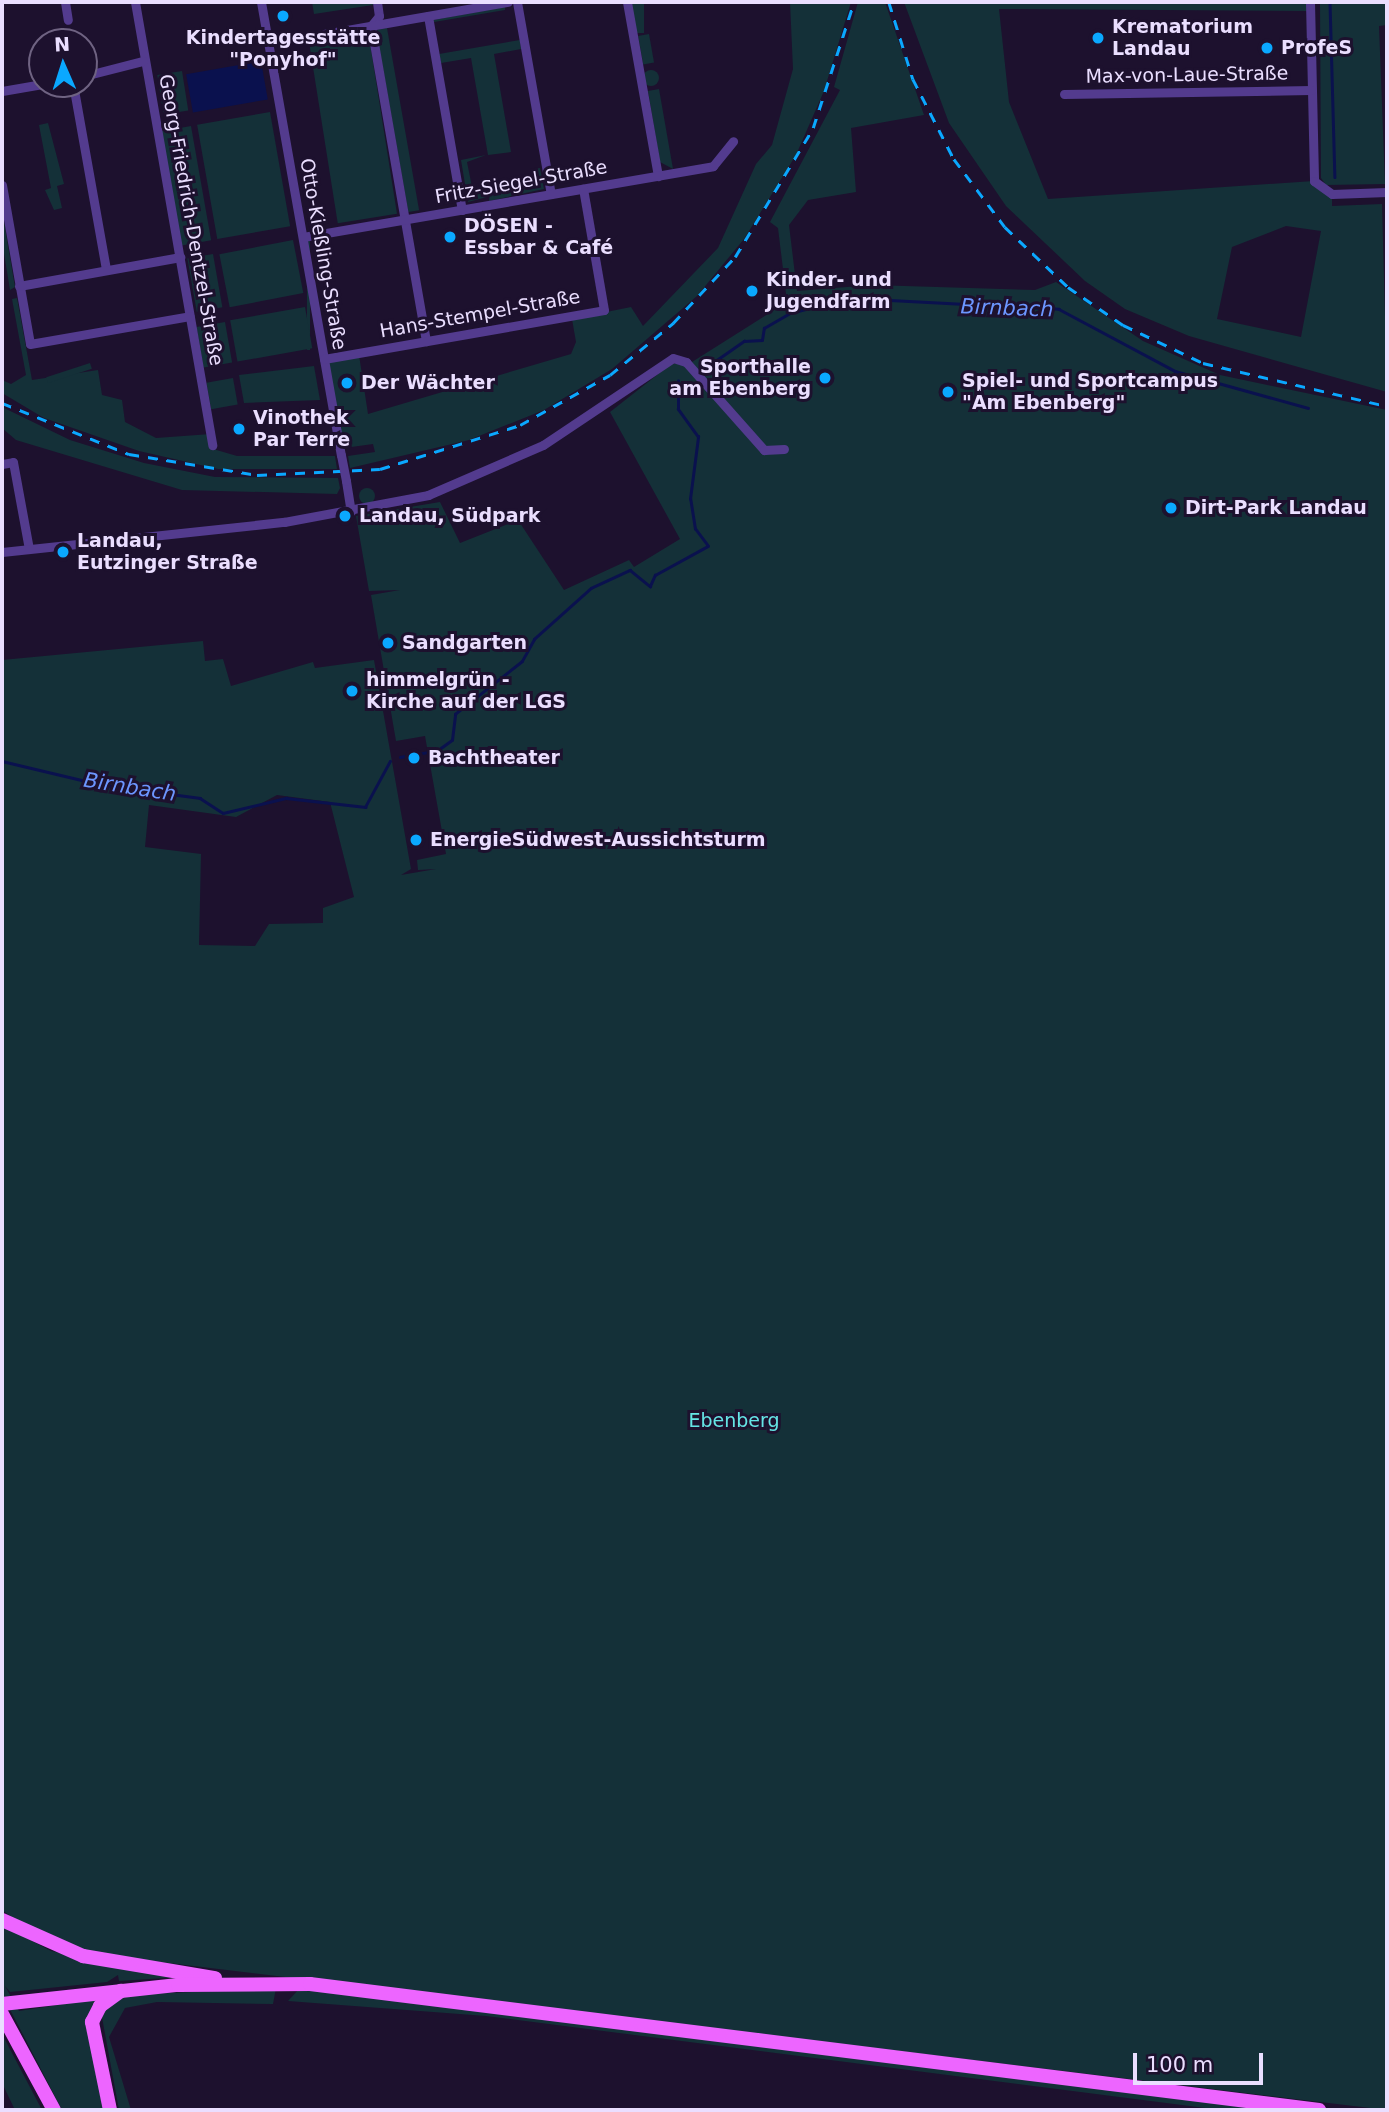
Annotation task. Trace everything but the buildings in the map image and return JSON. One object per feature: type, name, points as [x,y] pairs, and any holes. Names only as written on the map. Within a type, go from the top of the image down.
[{"type":"main road","points":[[2,1920],[83,1956],[233,1982],[345,1988],[1319,2110]]},
{"type":"main road","points":[[9,2003],[122,1990],[233,1982]]},
{"type":"main road","points":[[110,2110],[92,2022],[100,2006],[122,1990]]},
{"type":"main road","points":[[2,2014],[54,2110]]},
{"type":"street","points":[[65,2],[68,20]]},
{"type":"street","name":"Georg-Friedrich-Dentzel-Straße","points":[[135,2],[143,61],[212,444]]},
{"type":"street","name":"Otto-Kießling-Straße","points":[[261,2],[351,512]]},
{"type":"street","points":[[370,26],[379,16],[377,2]]},
{"type":"street","points":[[301,38],[508,2]]},
{"type":"street","points":[[517,2],[551,194]]},
{"type":"street","points":[[627,2],[658,176]]},
{"type":"street","points":[[1310,2],[1312,167],[1321,190],[1387,192]]},
{"type":"street","points":[[428,16],[462,209]]},
{"type":"street","points":[[370,26],[426,341]]},
{"type":"street","points":[[98,72],[143,61]]},
{"type":"street","points":[[2,91],[28,86]]},
{"type":"street","name":"Max-von-Laue-Straße","points":[[1064,94],[1311,90]]},
{"type":"street","points":[[75,98],[106,270]]},
{"type":"street","name":"Fritz-Siegel-Straße","points":[[303,237],[713,166],[733,141]]},
{"type":"street","points":[[2,185],[30,344],[190,316]]},
{"type":"street","name":"Hans-Stempel-Straße","points":[[324,359],[604,310],[583,189]]},
{"type":"street","points":[[19,286],[180,257]]},
{"type":"street","points":[[2,552],[351,512],[428,495],[495,469],[569,429],[673,359],[686,362],[764,450],[784,449]]},
{"type":"street","points":[[2,464],[13,462],[29,549]]},
{"type":"green space","points":[[312,2],[373,2],[373,5],[314,14]]},
{"type":"green space","points":[[632,2],[644,2],[644,33],[632,33]]},
{"type":"green space","points":[[790,2],[851,2],[824,91],[796,155],[744,239],[697,296],[612,369],[544,410],[469,440],[350,468],[348,456],[375,452],[373,444],[344,448],[328,360],[359,355],[368,414],[571,354],[576,342],[572,319],[631,307],[643,326],[718,248],[756,164],[772,145],[793,69]]},
{"type":"green space","name":"Ebenberg","points":[[858,2],[885,2],[924,115],[851,128],[856,192],[808,200],[789,225],[797,291],[872,285],[1035,290],[1056,282],[1143,341],[1220,375],[1387,410],[1387,2110],[152,1961],[81,1950],[30,1930],[2,1910],[2,660],[203,641],[205,661],[223,659],[231,686],[313,662],[315,668],[374,660],[411,869],[401,875],[436,869],[418,870],[417,860],[446,854],[425,736],[396,741],[371,595],[400,590],[369,591],[356,516],[440,502],[460,543],[518,520],[564,590],[629,560],[634,567],[680,539],[610,412],[671,364],[692,362],[787,302],[778,228],[770,222],[840,90],[834,87]],"holes":[[[277,795],[330,802],[354,897],[323,908],[323,923],[269,924],[255,946],[199,945],[201,854],[145,847],[149,805],[236,817]]]},
{"type":"green space","points":[[904,2],[1310,2],[1309,11],[999,9],[1009,102],[1048,199],[1314,181],[1332,194],[1332,206],[1382,204],[1387,392],[1189,336],[1125,309],[1085,281],[1006,206],[949,123]],"holes":[[[1286,226],[1321,231],[1301,337],[1217,319],[1232,247]]]},
{"type":"green space","points":[[1320,2],[1387,2],[1387,25],[1379,26],[1385,184],[1326,185],[1321,178]]},
{"type":"green space","points":[[505,7],[505,10],[434,22],[433,20]]},
{"type":"green space","points":[[387,28],[419,210],[408,212],[376,30]]},
{"type":"green space","points":[[649,34],[654,63],[643,64],[638,36]]},
{"type":"green space","points":[[369,37],[397,214],[338,223],[310,46]]},
{"type":"green space","points":[[520,40],[521,49],[494,54],[511,152],[488,155],[471,58],[441,63],[439,54]]},
{"type":"green space","points":[[651,70],[657,72],[657,84],[651,86],[645,84],[643,78],[645,72]]},
{"type":"green space","points":[[182,71],[188,111],[164,114],[157,75]]},
{"type":"green space","points":[[659,89],[673,169],[660,162],[648,91]]},
{"type":"green space","points":[[270,112],[290,226],[217,239],[197,125]]},
{"type":"green space","points":[[48,123],[64,184],[57,186],[62,208],[54,210],[45,190],[51,188],[39,125]]},
{"type":"green space","points":[[191,126],[211,240],[182,245],[161,131]]},
{"type":"green space","points":[[486,155],[467,162],[473,192],[486,190],[487,197],[468,202],[461,160]]},
{"type":"green space","points":[[540,168],[544,189],[489,201],[490,189],[536,181],[534,169]]},
{"type":"green space","points":[[2,210],[15,287],[10,290],[2,241]]},
{"type":"green space","points":[[307,237],[310,237],[310,350],[307,350]]},
{"type":"green space","points":[[293,240],[303,293],[230,307],[219,254]]},
{"type":"green space","points":[[213,254],[222,307],[197,312],[187,259]]},
{"type":"green space","points":[[17,298],[32,380],[98,370],[102,395],[122,400],[125,422],[156,438],[211,434],[213,449],[237,456],[335,456],[337,469],[218,469],[139,451],[44,418],[2,393],[2,380],[11,384],[26,375],[12,299]]},
{"type":"green space","points":[[305,307],[312,348],[237,362],[230,320]]},
{"type":"green space","points":[[225,322],[232,362],[204,367],[196,327]]},
{"type":"green space","points":[[90,363],[92,369],[48,383],[46,377]]},
{"type":"green space","points":[[314,366],[320,400],[244,403],[239,375]]},
{"type":"green space","points":[[233,378],[238,405],[211,409],[206,383]]},
{"type":"green space","points":[[2,407],[70,440],[144,463],[215,477],[338,478],[340,488],[337,494],[182,490],[16,440],[2,428]]},
{"type":"green space","points":[[367,488],[375,496],[367,504],[359,496]]},
{"type":"green space","points":[[2,1925],[51,1951],[181,1977],[119,1981],[118,1975],[107,1982],[10,1992],[5,1986],[19,2011],[102,1998],[88,2025],[107,2110],[62,2110],[2,1994]]},
{"type":"green space","points":[[276,1988],[273,2004],[157,2002],[125,2008],[109,2037],[131,2110],[119,2110],[101,2012],[127,1995]]},
{"type":"green space","points":[[299,1989],[1271,2110],[1221,2110],[486,2016],[288,2001]]},
{"type":"green space","points":[[2,2034],[42,2110],[15,2110],[2,2083]]},
{"type":"shaded area","points":[[261,61],[268,99],[193,113],[186,74]]},
{"type":"waterway","name":"Birnbach","points":[[1330,2],[1335,177]]},
{"type":"waterway","name":"Birnbach","points":[[708,366],[744,341],[762,340],[764,328],[790,313],[821,305],[890,300],[1059,309],[1175,371],[1308,408]]},
{"type":"waterway","name":"Birnbach","points":[[400,757],[438,750],[452,740],[455,714],[522,661],[534,639],[591,588],[630,570],[650,586],[655,575],[708,546],[695,529],[690,499],[698,437],[678,409],[678,381]]},
{"type":"waterway","name":"Birnbach","points":[[2,761],[103,785],[200,798],[223,813],[286,798],[365,807],[390,761]]},
{"type":"railway","points":[[2,403],[129,454],[257,475],[380,469],[520,425],[610,375],[673,323],[735,257],[813,128],[854,2]]},
{"type":"railway","points":[[889,2],[913,79],[954,159],[1005,227],[1068,287],[1123,325],[1203,363],[1387,406]]},
{"type":"place","name":"Kindertagesstätte \"Ponyhof\"","points":[[283,16]]},
{"type":"place","name":"Krematorium Landau","points":[[1098,38]]},
{"type":"place","name":"ProfeS","points":[[1267,48]]},
{"type":"place","name":"DÖSEN - Essbar & Café","points":[[450,237]]},
{"type":"place","name":"Kinder- und Jugendfarm","points":[[752,291]]},
{"type":"place","name":"Sporthalle am Ebenberg","points":[[825,378]]},
{"type":"place","name":"Der Wächter","points":[[347,383]]},
{"type":"place","name":"Spiel- und Sportcampus \"Am Ebenberg\"","points":[[948,392]]},
{"type":"place","name":"Vinothek Par Terre","points":[[239,429]]},
{"type":"place","name":"Dirt-Park Landau","points":[[1171,508]]},
{"type":"place","name":"Landau, Südpark","points":[[345,516]]},
{"type":"place","name":"Landau, Eutzinger Straße","points":[[63,552]]},
{"type":"place","name":"Sandgarten","points":[[388,643]]},
{"type":"place","name":"himmelgrün - Kirche auf der LGS","points":[[352,691]]},
{"type":"place","name":"Bachtheater","points":[[414,758]]},
{"type":"place","name":"EnergieSüdwest-Aussichtsturm","points":[[416,840]]}]
